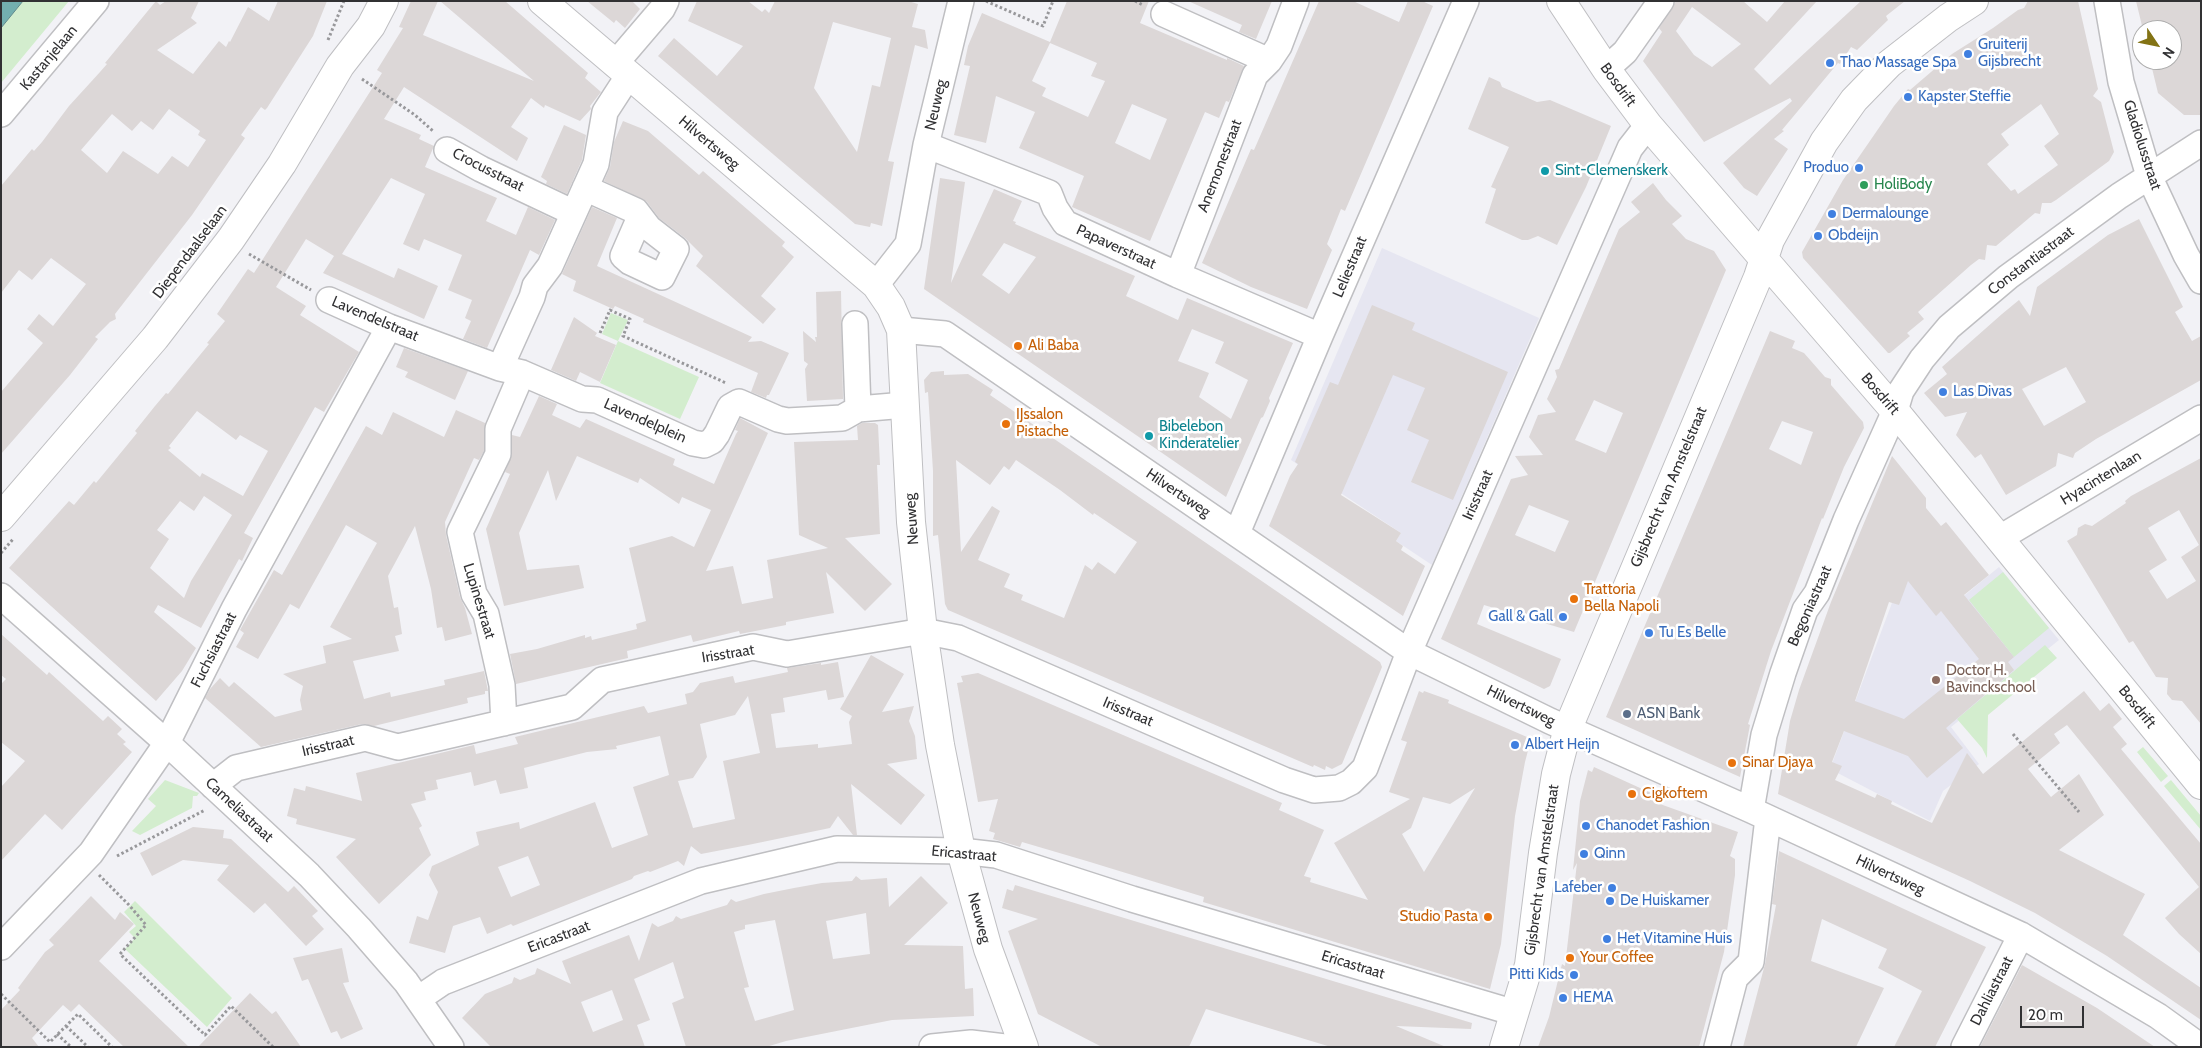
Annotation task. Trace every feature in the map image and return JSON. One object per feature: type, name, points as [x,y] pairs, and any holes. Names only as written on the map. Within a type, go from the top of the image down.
[{"type":"street","name":"Kastanjelaan","points":[[1,114],[96,1]]},
{"type":"street","name":"Diependaalselaan","points":[[343,63],[364,1]]},
{"type":"street","name":"Diependaalselaan","points":[[1,518],[155,338],[231,239],[282,164],[343,63],[371,26],[384,1]]},
{"type":"street","name":"Hilvertsweg","points":[[542,1],[876,285]]},
{"type":"street","name":"Lupinestraat","points":[[504,723],[502,685],[486,614],[474,594],[460,532],[498,454],[498,429],[511,371],[534,286],[550,266],[596,164],[605,112],[622,69],[666,1]]},
{"type":"street","name":"Neuweg","points":[[961,1],[926,145],[908,244],[876,285],[891,307],[901,330],[911,522],[923,631],[940,745],[961,851],[988,950],[1024,1047]]},
{"type":"street","name":"Anemonestraat","points":[[1178,275],[1255,75],[1269,61],[1279,46],[1296,1]]},
{"type":"street","name":"Leliestraat","points":[[1238,533],[1320,336],[1466,1]]},
{"type":"street","name":"Bosdrift","points":[[1561,1],[1606,69],[1648,125],[1895,411],[2201,785]]},
{"type":"street","points":[[1606,69],[1625,52],[1660,1]]},
{"type":"street","name":"Gijsbrecht van Amstelstraat","points":[[1504,1047],[1529,965],[1543,854],[1556,774],[1568,728],[1758,277],[1770,240],[1824,142],[1854,100],[1889,64],[1948,18],[1974,1]]},
{"type":"street","name":"Gladiolusstraat","points":[[2107,1],[2121,82],[2150,176],[2186,256],[2201,281]]},
{"type":"street","points":[[1164,14],[1269,61]]},
{"type":"street","name":"Irisstraat","points":[[210,798],[236,768],[365,738],[398,747],[572,707],[602,680],[753,647],[787,654],[923,631],[958,638],[1284,780],[1314,790],[1339,788],[1351,782],[1365,768],[1409,652],[1630,148],[1648,125]]},
{"type":"street","name":"Constantiastraat","points":[[1895,411],[1901,391],[1922,359],[1954,322],[2066,234],[2201,143]]},
{"type":"street","name":"Papaverstraat","points":[[926,145],[1049,193],[1055,208],[1065,223],[1178,275],[1320,336]]},
{"type":"street","name":"Crocusstraat","points":[[447,150],[574,213]]},
{"type":"street","points":[[585,188],[636,211],[650,228],[680,250],[662,277],[630,262],[623,256],[640,217]]},
{"type":"street","name":"Lavendelstraat","points":[[329,300],[389,327],[511,371]]},
{"type":"street","points":[[855,324],[858,409]]},
{"type":"street","name":"Fuchsiastraat","points":[[1,947],[91,853],[167,743],[234,608],[389,327]]},
{"type":"street","name":"Hilvertsweg","points":[[901,330],[944,334],[1238,533],[1409,652],[1568,728],[2021,935],[2158,1016],[2201,1047]]},
{"type":"street","name":"Lavendelplein","points":[[511,371],[582,400],[597,400],[693,443],[704,444],[712,441],[733,404],[739,402],[742,397]]},
{"type":"street","points":[[742,397],[787,421],[842,418],[858,409],[905,405]]},
{"type":"street","name":"Begoniastraat","points":[[1717,1047],[1735,978],[1751,962],[1764,735],[1782,673],[1805,610],[1817,593],[1846,520],[1895,411]]},
{"type":"street","name":"Hyacintenlaan","points":[[2000,538],[2201,418]]},
{"type":"street","name":"Cameliastraat","points":[[1,596],[167,743],[210,798],[309,875],[359,928],[418,999],[451,1047]]},
{"type":"street","name":"Ericastraat","points":[[418,999],[443,982],[701,881],[838,849],[961,851],[996,855],[1142,902],[1515,1013]]},
{"type":"street","name":"Dahliastraat","points":[[1964,1047],[2021,935]]},
{"type":"street","points":[[932,1047],[971,1043],[1006,1047]]},
{"type":"path","points":[[343,63],[344,1]]},
{"type":"path","points":[[986,1],[1043,26],[1053,1]]},
{"type":"path","points":[[1000,8],[1002,1]]},
{"type":"path","name":"Crocusstraat","points":[[343,63],[415,115],[437,135],[447,150]]},
{"type":"path","name":"Lavendelstraat","points":[[244,249],[262,262],[329,300]]},
{"type":"path","points":[[600,333],[610,310],[630,319],[623,336],[742,397]]},
{"type":"path","points":[[2013,734],[2079,812]]},
{"type":"path","points":[[110,860],[210,798]]},
{"type":"path","points":[[96,872],[146,925],[120,954],[205,1035],[231,1006],[273,1047]]},
{"type":"path","points":[[1,994],[50,1042]]},
{"type":"path","points":[[45,1047],[78,1014],[112,1047]]},
{"type":"path","points":[[66,1026],[88,1047]]},
{"type":"path","points":[[57,1034],[71,1047]]},
{"type":"shaded area","points":[[1382,248],[1539,318],[1432,565],[1396,541],[1401,533],[1291,460]]},
{"type":"shaded area","name":"Doctor H. Bavinckschool","points":[[1999,567],[2059,640],[1951,727],[1979,764],[1943,791],[1930,821],[1830,769],[1902,576],[1913,576],[1943,613]]},
{"type":"green space","points":[[23,1],[69,1],[1,83],[1,28]]},
{"type":"green space","points":[[611,313],[628,320],[618,341],[602,334]]},
{"type":"green space","points":[[618,341],[699,377],[680,419],[600,383]]},
{"type":"green space","points":[[2003,572],[2049,628],[2014,657],[1969,600]]},
{"type":"green space","points":[[2045,645],[2057,658],[1988,715],[1987,758],[1982,748],[1957,719]]},
{"type":"green space","points":[[2143,747],[2168,776],[2161,782],[2137,752]]},
{"type":"green space","points":[[165,780],[199,793],[197,796],[193,796],[192,808],[140,835],[132,831],[156,806],[148,799]]},
{"type":"green space","points":[[2171,780],[2201,816],[2201,830],[2164,786]]},
{"type":"green space","points":[[135,901],[232,998],[207,1027],[125,949],[135,938],[129,932],[136,926],[124,912]]},
{"type":"water","points":[[1,1],[23,1],[1,28]]},
{"type":"building","points":[[156,1],[160,5],[166,1],[199,1],[191,18],[197,23],[157,50],[193,74],[219,41],[226,47],[248,7],[269,21],[278,1],[327,1],[313,36],[267,108],[265,110],[261,107],[241,135],[245,138],[192,215],[115,314],[116,319],[110,322],[95,337],[98,339],[70,375],[1,454],[1,392],[43,343],[27,329],[39,314],[53,326],[86,284],[51,258],[32,280],[19,270],[1,293],[1,186],[32,149],[34,151],[42,142],[69,106],[107,64],[105,63]],"holes":[[[169,109],[200,131],[198,135],[206,140],[188,167],[172,156],[158,174],[123,151],[107,173],[81,150],[112,114],[132,131],[141,121],[153,130]]]},
{"type":"building","points":[[411,1],[438,1],[423,35],[534,81],[440,1],[505,1],[588,73],[585,78],[601,92],[590,106],[591,109],[580,121],[545,105],[544,108],[531,98],[511,127],[528,138],[517,161],[404,87],[384,119],[421,135],[419,139],[434,146],[425,167],[497,198],[486,221],[516,235],[528,207],[555,220],[539,255],[530,250],[487,348],[463,339],[471,321],[465,318],[472,300],[448,290],[462,255],[424,239],[419,251],[403,244],[425,194],[391,178],[342,254],[394,278],[398,268],[438,286],[424,319],[323,273],[334,256],[306,239],[276,287],[306,306],[300,315],[359,352],[324,412],[315,407],[244,533],[253,538],[242,561],[239,559],[201,628],[158,605],[154,612],[196,648],[182,671],[156,701],[9,568],[69,501],[74,505],[94,481],[96,483],[137,433],[135,431],[155,406],[166,393],[168,394],[209,344],[207,343],[225,321],[217,314],[248,269],[254,273],[382,73],[377,70],[403,28],[399,27]],"holes":[[[197,411],[236,440],[240,435],[268,451],[243,496],[202,473],[200,477],[168,450],[171,448],[169,446]],[[204,496],[232,515],[191,581],[184,598],[150,568],[169,539],[157,530],[180,501],[194,511]]]},
{"type":"building","points":[[587,1],[632,1],[640,9],[625,28],[616,20],[614,23]]},
{"type":"building","points":[[697,1],[748,1],[762,12],[765,9],[769,13],[775,1],[908,1],[918,4],[912,27],[925,30],[928,49],[915,45],[888,161],[894,162],[882,226],[871,223],[870,227],[855,224],[658,56],[674,38],[717,76],[743,46],[688,21]],"holes":[[[833,22],[891,38],[880,87],[872,85],[857,152],[814,88]]]},
{"type":"building","points":[[1067,1],[1149,1],[1140,23],[1244,66],[1229,102],[1226,101],[1219,118],[1205,112],[1150,241],[1072,207],[1084,176],[1019,148],[1035,112],[996,96],[986,143],[954,135],[970,66],[964,65],[968,46],[982,13],[1050,42]],"holes":[[[1050,43],[1097,63],[1091,76],[1105,81],[1088,117],[1042,96],[1046,88],[1032,81]],[[1132,104],[1167,119],[1150,160],[1115,143]]]},
{"type":"building","points":[[1188,1],[1272,1],[1256,39],[1239,32],[1242,25]]},
{"type":"building","points":[[1319,1],[1353,1],[1399,22],[1408,1],[1422,1],[1433,6],[1345,211],[1341,209],[1327,244],[1332,250],[1307,309],[1251,287],[1202,263],[1251,149],[1254,150]]},
{"type":"building","points":[[1676,1],[1743,1],[1767,22],[1785,1],[1817,1],[1754,69],[1770,85],[1861,1],[1905,1],[1886,16],[1888,20],[1857,50],[1851,47],[1840,64],[1838,63],[1782,130],[1784,131],[1774,139],[1788,149],[1757,196],[1744,188],[1723,163],[1792,101],[1790,98],[1704,142],[1643,61],[1662,32],[1659,28]],"holes":[[[1692,7],[1741,44],[1712,67],[1694,55],[1676,31]]]},
{"type":"building","points":[[2028,1],[2078,1],[2098,89],[2093,96],[2101,102],[2114,152],[2109,161],[2056,200],[2051,203],[2042,203],[2040,214],[2035,213],[1996,246],[1987,245],[1985,260],[1979,259],[1971,265],[1918,312],[1924,319],[1907,333],[1910,336],[1888,353],[1803,258],[1802,252],[1843,180],[1894,106],[1908,89],[1910,90],[1952,54],[2018,10],[2024,8]],"holes":[[[2041,104],[2059,134],[2044,146],[2058,165],[2018,194],[2015,189],[2011,191],[1987,164],[2009,145],[2001,134]]]},
{"type":"building","points":[[2136,1],[2201,1],[2201,115],[2184,115],[2158,93],[2152,70],[2182,70],[2182,20],[2141,20]]},
{"type":"building","name":"Sint-Clemenskerk","points":[[1489,77],[1500,82],[1502,87],[1537,102],[1550,100],[1611,126],[1586,187],[1557,245],[1538,236],[1522,240],[1485,223],[1496,189],[1491,187],[1509,147],[1468,129]]},
{"type":"building","points":[[623,121],[648,131],[699,175],[703,171],[785,242],[782,246],[794,257],[761,296],[776,309],[763,324],[696,266],[703,256],[685,238],[659,218],[647,202],[604,181],[610,167],[614,142]]},
{"type":"building","points":[[564,125],[586,135],[582,160],[567,194],[546,184],[547,181],[541,177]]},
{"type":"building","points":[[940,178],[965,182],[951,283],[994,189],[1022,201],[1013,221],[1016,222],[1015,224],[1135,276],[1126,296],[1178,320],[1187,298],[1293,343],[1269,398],[1270,401],[1226,497],[924,289]],"holes":[[[1004,243],[1036,257],[1009,294],[982,275]],[[1192,329],[1224,342],[1215,363],[1248,380],[1231,419],[1199,397],[1209,373],[1178,361]]]},
{"type":"building","points":[[1653,183],[1682,216],[1672,224],[1686,239],[1714,251],[1726,270],[1574,632],[1484,605],[1477,624],[1561,659],[1550,686],[1544,689],[1441,639],[1511,479],[1528,475],[1515,456],[1543,455],[1529,437],[1538,415],[1556,412],[1547,399],[1557,377],[1555,370],[1559,369],[1619,229],[1640,212],[1631,202]],"holes":[[[1594,400],[1623,413],[1606,453],[1575,440]],[[1529,505],[1569,521],[1555,552],[1515,535]]]},
{"type":"building","points":[[592,207],[617,218],[597,266],[752,337],[748,342],[761,341],[789,353],[766,398],[751,392],[758,373],[643,322],[644,319],[615,306],[613,309],[573,291],[576,281],[562,274]]},
{"type":"building","points":[[2139,219],[2183,307],[2175,312],[2192,341],[2201,336],[2201,380],[2096,439],[2075,453],[2073,458],[2058,453],[2056,466],[2006,495],[1981,454],[1975,458],[1956,435],[1967,412],[1945,417],[1924,393],[1947,374],[1942,367],[2019,300],[2030,316],[2037,287],[2108,235]],"holes":[[[2066,367],[2086,402],[2044,426],[2022,389]]]},
{"type":"building","points":[[841,291],[843,399],[807,401],[805,369],[808,364],[804,361],[803,331],[816,342],[816,292]]},
{"type":"building","points":[[1372,305],[1415,323],[1412,330],[1508,372],[1453,500],[1411,482],[1429,440],[1407,430],[1425,388],[1393,375],[1341,495],[1401,533],[1396,541],[1403,546],[1401,550],[1425,566],[1403,616],[1269,526],[1290,476],[1298,464],[1295,462],[1330,382],[1338,385]]},
{"type":"building","points":[[574,317],[597,333],[595,336],[616,345],[600,382],[580,372],[576,381],[551,370]]},
{"type":"building","points":[[1770,331],[1795,341],[1792,348],[1804,353],[1825,377],[1831,379],[1831,385],[1863,422],[1864,428],[1844,467],[1822,518],[1771,651],[1748,724],[1750,725],[1740,777],[1606,717]],"holes":[[[1782,421],[1813,432],[1801,465],[1769,449]]]},
{"type":"building","points":[[404,348],[468,371],[455,400],[405,377],[408,372],[396,367]]},
{"type":"building","points":[[944,371],[944,375],[968,374],[993,390],[990,395],[1380,662],[1382,667],[1342,764],[1332,769],[1326,766],[1325,770],[1314,765],[1313,767],[948,610],[945,604],[938,535],[933,536],[933,471],[928,392],[925,393],[924,380],[931,372]],"holes":[[[956,460],[990,485],[1004,466],[1009,470],[1016,460],[1093,515],[1094,513],[1137,542],[1115,574],[1098,562],[1092,570],[1085,565],[1064,618],[1021,600],[1023,595],[1004,587],[1010,574],[978,560],[1000,511],[992,506],[961,552]]]},
{"type":"building","points":[[539,396],[557,404],[552,415],[580,428],[586,419],[675,459],[673,465],[714,484],[738,431],[735,430],[740,418],[768,433],[706,571],[733,566],[742,604],[773,598],[767,560],[828,548],[799,535],[794,442],[858,440],[857,426],[862,423],[875,423],[878,425],[880,465],[877,465],[880,534],[845,538],[892,584],[865,611],[826,572],[834,613],[786,622],[786,625],[740,634],[739,631],[693,642],[691,635],[627,651],[628,658],[516,684],[510,654],[537,649],[585,635],[585,638],[591,636],[592,640],[637,629],[636,624],[646,621],[629,548],[672,536],[694,547],[711,510],[682,497],[679,504],[640,478],[638,483],[577,456],[556,501],[548,470],[519,533],[527,570],[579,565],[584,588],[504,606],[486,529],[510,474],[505,472],[512,454],[512,435],[520,437]]},
{"type":"building","points":[[456,410],[485,423],[484,451],[479,460],[474,458],[445,522],[446,535],[460,597],[472,634],[445,641],[442,627],[437,628],[431,589],[415,526],[388,576],[394,608],[398,607],[402,634],[395,636],[399,651],[353,661],[364,699],[390,692],[391,697],[445,685],[444,680],[484,671],[488,691],[485,691],[485,694],[467,698],[468,703],[374,726],[362,724],[261,747],[205,698],[210,689],[220,678],[229,687],[234,682],[275,717],[302,710],[300,700],[303,686],[283,674],[326,663],[323,646],[352,639],[330,627],[377,543],[346,525],[299,609],[290,604],[258,659],[236,647],[244,633],[240,630],[274,570],[282,575],[366,426],[382,435],[393,412],[444,437]]},
{"type":"building","points":[[1892,456],[1926,498],[1926,508],[1941,526],[1946,522],[1989,575],[1964,595],[2014,657],[2008,662],[2014,670],[1946,728],[1963,748],[1927,778],[1908,756],[1844,731],[1832,762],[1842,766],[1835,780],[1875,798],[1877,794],[1892,801],[1891,804],[1932,823],[1967,753],[1983,774],[2084,691],[2100,711],[2109,703],[2122,719],[2113,727],[2127,744],[2121,749],[2201,844],[2201,954],[2165,918],[2199,887],[2067,725],[2054,734],[2060,743],[2028,769],[2051,797],[2079,774],[2104,815],[2059,850],[2145,894],[2123,935],[2201,988],[2201,1020],[2107,956],[2035,913],[1970,881],[1778,794],[1790,721],[1799,690],[1831,602]],"holes":[[[1908,581],[1936,616],[1941,611],[1979,659],[1904,719],[1855,701],[1889,602],[1899,605]]]},
{"type":"building","points":[[2201,458],[2201,724],[2182,701],[2172,700],[2167,694],[2168,678],[2156,677],[2133,641],[2129,643],[2067,541],[2077,535],[2078,528],[2085,524],[2092,526],[2126,503],[2125,501]],"holes":[[[2179,510],[2199,545],[2181,557],[2196,581],[2167,599],[2149,571],[2167,560],[2148,528]]]},
{"type":"building","points":[[1,634],[47,675],[49,672],[103,721],[108,716],[122,729],[117,734],[126,742],[123,744],[132,752],[62,830],[45,814],[1,861],[1,787],[25,761],[1,742],[1,684],[6,679],[1,675]]},
{"type":"building","points":[[871,655],[904,674],[882,712],[914,706],[909,721],[915,736],[917,759],[887,764],[925,795],[901,825],[851,784],[857,835],[853,835],[838,816],[830,828],[748,845],[701,854],[691,846],[684,866],[678,861],[650,872],[648,871],[513,926],[511,924],[487,934],[480,917],[453,926],[445,953],[409,943],[417,916],[428,920],[438,892],[429,875],[432,866],[479,845],[476,832],[519,822],[520,829],[595,802],[612,848],[648,835],[633,787],[669,775],[660,736],[616,746],[617,749],[587,752],[524,768],[528,788],[500,794],[496,780],[474,786],[471,772],[436,780],[438,789],[424,792],[426,800],[411,804],[422,826],[419,828],[431,855],[379,904],[336,857],[356,839],[296,824],[297,819],[287,816],[294,788],[305,791],[306,786],[362,801],[356,773],[474,745],[476,754],[518,744],[515,737],[644,706],[648,713],[687,704],[685,694],[693,692],[700,683],[733,676],[735,683],[788,672],[787,668],[838,662],[844,697],[828,700],[826,690],[783,698],[785,712],[771,714],[776,748],[818,744],[818,748],[852,744],[849,722],[852,716],[840,709]],"holes":[[[748,696],[760,753],[723,761],[735,819],[693,828],[678,781],[693,778],[707,757],[700,724],[735,715]],[[528,856],[540,885],[511,897],[498,867]]]},
{"type":"building","points":[[978,673],[1282,803],[1279,810],[1324,830],[1304,876],[1311,878],[1310,882],[1368,900],[1334,843],[1410,799],[1389,792],[1407,742],[1401,740],[1419,691],[1449,700],[1448,703],[1527,737],[1530,743],[1515,816],[1501,944],[1490,989],[1203,902],[1204,897],[1090,862],[1022,842],[1020,847],[993,839],[995,833],[989,831],[998,799],[978,802],[957,683],[963,682],[961,676]],"holes":[[[1475,788],[1424,872],[1402,834],[1411,828],[1423,797],[1450,804]]]},
{"type":"building","points":[[1594,767],[1662,798],[1660,804],[1738,832],[1730,856],[1735,859],[1735,875],[1724,952],[1699,1047],[1538,1047],[1549,1017],[1562,964],[1565,966],[1577,863],[1573,870],[1580,801],[1588,770],[1592,772]]},
{"type":"building","points":[[193,827],[224,830],[223,838],[231,839],[288,892],[294,886],[318,911],[312,916],[324,929],[306,946],[265,903],[254,913],[217,880],[229,865],[183,860],[152,876],[140,853]]},
{"type":"building","points":[[1779,851],[1986,947],[1935,1047],[1894,1047],[1922,991],[1878,968],[1887,949],[1822,919],[1811,961],[1884,988],[1856,1047],[1743,1047],[1765,964],[1776,905],[1772,904]]},
{"type":"building","points":[[856,876],[861,880],[887,878],[889,907],[921,876],[948,903],[904,945],[963,946],[965,989],[973,988],[974,1016],[892,1020],[786,1041],[766,1047],[686,1047],[672,1003],[684,998],[673,962],[634,979],[650,1020],[637,1025],[645,1047],[491,1047],[462,1018],[485,994],[512,983],[514,977],[520,980],[535,974],[537,968],[571,984],[562,961],[629,935],[639,961],[652,923],[658,927],[673,921],[676,916],[681,919],[727,905],[731,899],[736,902],[794,888],[822,883],[852,881]],"holes":[[[866,913],[870,954],[833,959],[826,921]],[[775,920],[794,1010],[755,1021],[744,988],[749,987],[734,932],[745,929],[745,925]],[[612,990],[623,1020],[593,1032],[581,1002]]]},
{"type":"building","points":[[1015,885],[1472,1023],[1471,1029],[1396,1026],[1446,1047],[1331,1047],[1206,1009],[1189,1047],[1102,1047],[1038,1014],[1008,931],[1038,919],[1002,908],[1007,889],[1013,891]]},
{"type":"building","points":[[91,896],[115,920],[120,912],[134,924],[99,961],[189,1047],[124,1047],[79,1004],[71,1012],[63,1005],[32,1038],[39,1047],[1,1047],[1,1010],[20,990],[18,988],[45,952],[54,945],[49,940]]},
{"type":"building","points":[[342,948],[349,982],[343,983],[363,1029],[341,1039],[337,1031],[331,1033],[308,979],[302,981],[293,958]]},
{"type":"building","points":[[2022,965],[2097,1008],[2155,1047],[1980,1047]]},
{"type":"building","points":[[250,993],[272,1014],[276,1011],[301,1047],[198,1047]]},
{"type":"place","name":"Gruiterij Gijsbrecht","points":[[1968,54]]},
{"type":"place","name":"Thao Massage Spa","points":[[1830,63]]},
{"type":"place","name":"Kapster Steffie","points":[[1908,97]]},
{"type":"place","name":"Produo","points":[[1859,168]]},
{"type":"place","name":"Sint-Clemenskerk","points":[[1545,171]]},
{"type":"place","name":"HoliBody","points":[[1864,185]]},
{"type":"place","name":"Dermalounge","points":[[1832,214]]},
{"type":"place","name":"Obdeijn","points":[[1818,236]]},
{"type":"place","name":"Ali Baba","points":[[1018,346]]},
{"type":"place","name":"Las Divas","points":[[1943,392]]},
{"type":"place","name":"IJssalon Pistache","points":[[1006,424]]},
{"type":"place","name":"Bibelebon Kinderatelier","points":[[1149,436]]},
{"type":"place","name":"Trattoria Bella Napoli","points":[[1574,599]]},
{"type":"place","name":"Gall & Gall","points":[[1563,617]]},
{"type":"place","name":"Tu Es Belle","points":[[1649,633]]},
{"type":"place","name":"Doctor H. Bavinckschool","points":[[1936,680]]},
{"type":"place","name":"ASN Bank","points":[[1627,714]]},
{"type":"place","name":"Albert Heijn","points":[[1515,745]]},
{"type":"place","name":"Sinar Djaya","points":[[1732,763]]},
{"type":"place","name":"Cigkoftem","points":[[1632,794]]},
{"type":"place","name":"Chanodet Fashion","points":[[1586,826]]},
{"type":"place","name":"Qinn","points":[[1584,854]]},
{"type":"place","name":"Lafeber","points":[[1612,888]]},
{"type":"place","name":"De Huiskamer","points":[[1610,901]]},
{"type":"place","name":"Studio Pasta","points":[[1488,917]]},
{"type":"place","name":"Het Vitamine Huis","points":[[1607,939]]},
{"type":"place","name":"Your Coffee","points":[[1570,958]]},
{"type":"place","name":"Pitti Kids","points":[[1574,975]]},
{"type":"place","name":"HEMA","points":[[1563,998]]}]
